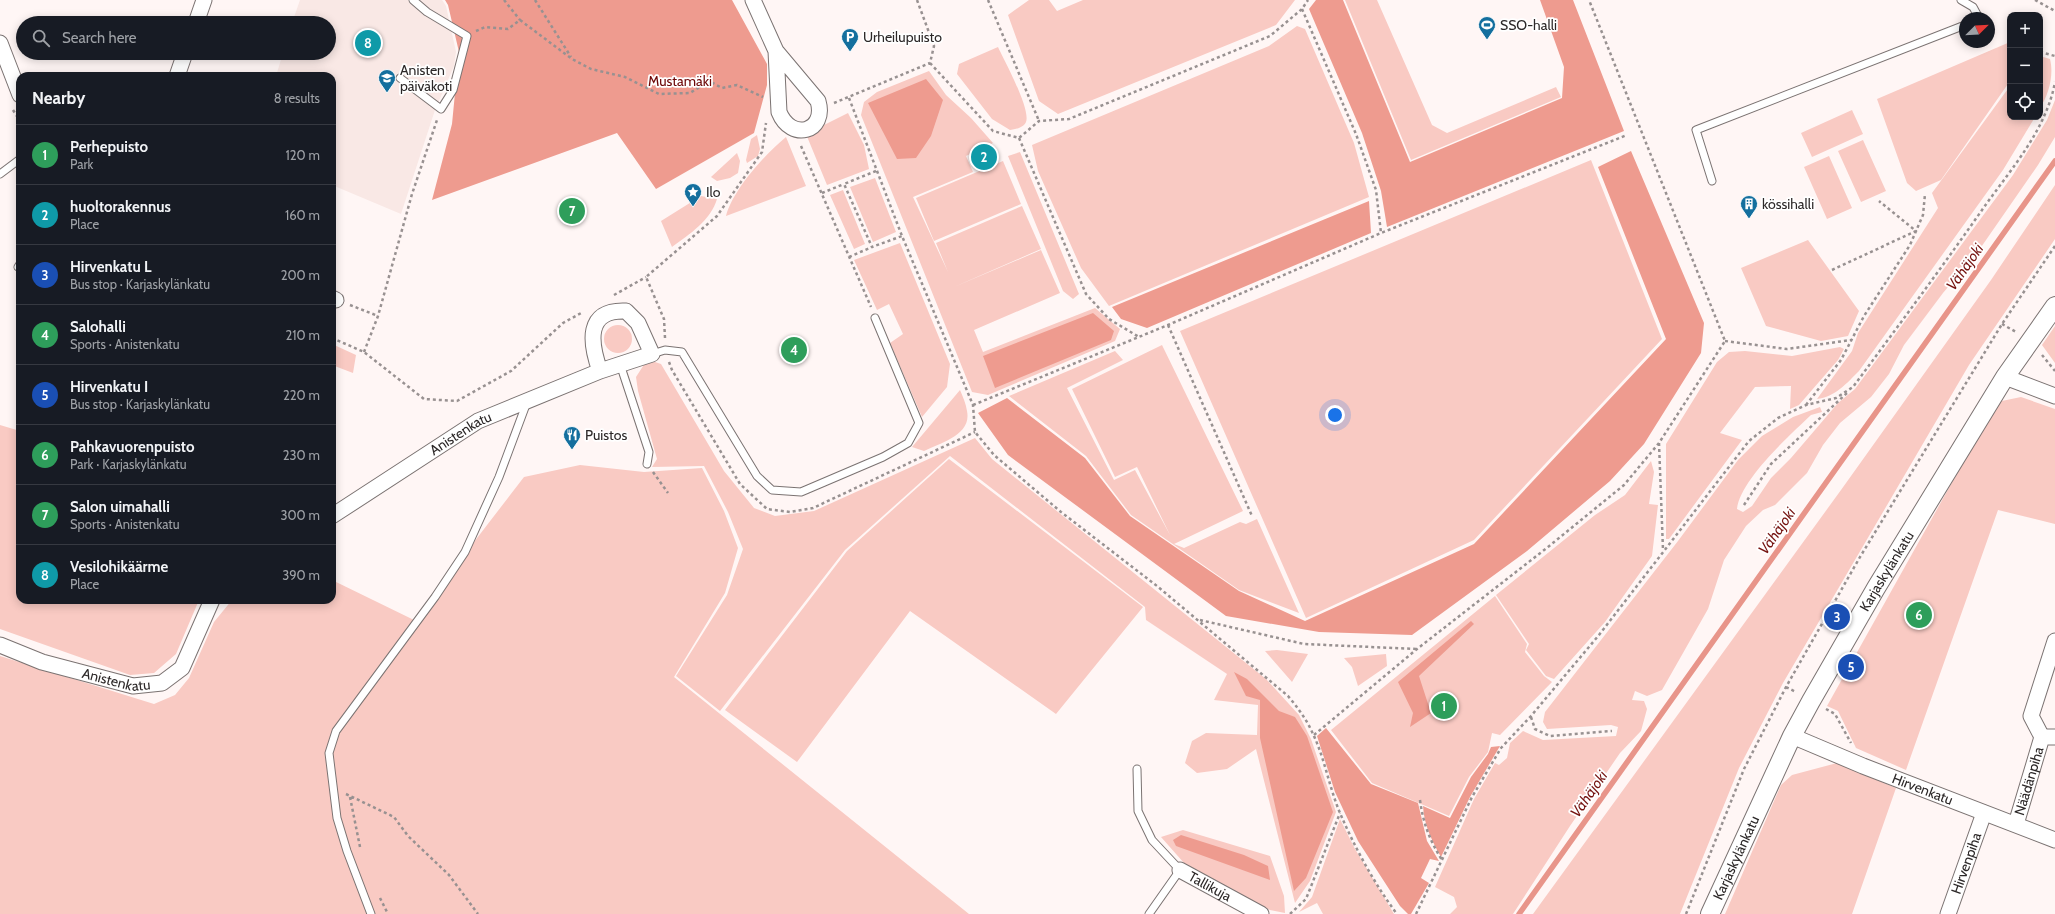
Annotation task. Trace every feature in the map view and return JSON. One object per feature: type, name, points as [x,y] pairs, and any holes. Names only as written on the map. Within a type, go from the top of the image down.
[{"type":"street","points":[[198,16],[204,0]]},
{"type":"street","points":[[753,0],[776,51],[818,101],[820,116],[816,124],[808,128],[798,130],[789,128],[779,112],[776,51]]},
{"type":"street","points":[[0,43],[16,85]]},
{"type":"street","points":[[178,72],[183,60]]},
{"type":"street","name":"Karjaskylänkatu","points":[[1710,914],[1792,736],[1811,701],[1876,588],[2005,376],[2055,306]]},
{"type":"street","points":[[600,371],[593,352],[592,331],[600,318],[614,310],[626,311],[638,323],[658,352]]},
{"type":"street","name":"Anistenkatu","points":[[336,513],[478,421],[600,371],[658,352]]},
{"type":"street","points":[[2005,376],[2055,396]]},
{"type":"street","name":"Anistenkatu","points":[[0,645],[42,662],[133,686],[162,683],[182,668],[210,604]]},
{"type":"street","name":"Näädänpiha","points":[[2016,824],[2048,737],[2031,716],[2055,641]]},
{"type":"street","name":"Hirvenkatu","points":[[1792,736],[1863,766],[2055,840]]},
{"type":"street","name":"Hirvenpiha","points":[[1948,914],[1984,813]]},
{"type":"street","name":"Tallikuja","points":[[1180,870],[1262,914]]},
{"type":"lane","points":[[400,78],[441,108],[453,90],[467,36],[427,12],[413,0]]},
{"type":"lane","points":[[1961,0],[1973,6],[1976,12]]},
{"type":"lane","points":[[1712,181],[1696,130],[1959,27]]},
{"type":"lane","points":[[0,174],[16,162]]},
{"type":"lane","points":[[658,352],[682,352],[757,476],[772,490],[801,492],[883,456],[908,443],[919,423],[875,318]]},
{"type":"lane","points":[[620,364],[649,452],[647,464]]},
{"type":"lane","points":[[371,914],[339,824],[331,783],[329,753],[336,731],[435,597],[466,552],[499,477],[528,401]]},
{"type":"lane","points":[[1137,769],[1138,811],[1152,840],[1180,870],[1149,914]]},
{"type":"path","points":[[504,0],[520,20],[572,59],[592,69],[625,77],[659,94],[690,92],[709,81],[722,88],[737,85],[769,100]]},
{"type":"path","points":[[535,0],[572,59]]},
{"type":"path","points":[[918,0],[934,46],[930,64]]},
{"type":"path","points":[[988,0],[1039,121]]},
{"type":"path","points":[[1019,138],[1039,121],[1069,119],[1270,36],[1302,9],[1308,0]]},
{"type":"path","points":[[1589,0],[1725,341]]},
{"type":"path","points":[[2035,0],[2055,11]]},
{"type":"path","points":[[1302,9],[1356,134],[1376,190],[1381,233]]},
{"type":"path","points":[[467,36],[485,27],[508,29],[520,20]]},
{"type":"path","points":[[2043,53],[2055,56]]},
{"type":"path","points":[[831,109],[834,103],[930,64]]},
{"type":"path","points":[[930,64],[993,130],[1019,138],[1086,294],[1109,319],[1139,337]]},
{"type":"path","points":[[1744,505],[1771,464],[1853,387],[1945,262],[2033,138],[2052,99],[2055,82]]},
{"type":"path","points":[[849,98],[902,236],[973,405],[975,432],[994,455],[1061,512],[1199,620],[1288,696],[1301,712],[1314,735],[1340,813],[1356,846],[1397,914]]},
{"type":"path","points":[[364,352],[378,316],[412,194],[441,108]]},
{"type":"path","points":[[612,296],[646,277],[717,216],[762,152],[767,115]]},
{"type":"path","points":[[973,405],[1168,325],[1381,233],[1627,136]]},
{"type":"path","points":[[798,140],[875,318]]},
{"type":"path","points":[[822,193],[876,171]]},
{"type":"path","points":[[844,184],[872,247]]},
{"type":"path","points":[[1806,405],[1841,360],[1864,316],[1910,245],[1923,215],[1925,194]]},
{"type":"path","points":[[1878,201],[1916,231]]},
{"type":"path","points":[[1832,270],[1916,231]]},
{"type":"path","points":[[849,257],[902,236]]},
{"type":"path","points":[[1686,914],[1744,769],[1786,687],[1860,557],[1990,344],[2055,246]]},
{"type":"path","points":[[646,277],[664,319],[658,352],[672,370],[740,484],[767,509],[790,512],[812,508],[975,432]]},
{"type":"path","points":[[336,300],[378,316]]},
{"type":"path","points":[[336,340],[364,352],[424,399],[457,400],[511,371],[563,323],[584,312]]},
{"type":"path","points":[[1168,325],[1252,516]]},
{"type":"path","points":[[1725,341],[1787,350],[1851,340]]},
{"type":"path","points":[[1314,735],[1417,649],[1548,547],[1624,485],[1659,443],[1725,341]]},
{"type":"path","points":[[1416,914],[1472,797],[1501,748],[1531,716],[1599,635],[1749,441],[1778,418],[1806,405],[1828,401],[1853,387]]},
{"type":"path","points":[[1659,443],[1663,551]]},
{"type":"path","points":[[647,464],[668,493]]},
{"type":"path","points":[[1199,620],[1304,644],[1417,649]]},
{"type":"path","points":[[1786,687],[1835,714],[1863,766]]},
{"type":"path","points":[[1531,716],[1535,729],[1550,736],[1612,731]]},
{"type":"path","points":[[331,783],[350,796],[394,817],[408,836],[449,875],[478,914]]},
{"type":"path","points":[[350,796],[362,855]]},
{"type":"path","points":[[1420,800],[1422,815],[1429,839],[1442,861]]},
{"type":"path","points":[[1290,914],[1306,899],[1340,813]]},
{"type":"path","points":[[378,895],[388,914]]},
{"type":"shaded area","name":"Anisten päiväkoti","points":[[300,0],[442,0],[446,6],[456,52],[454,66],[435,110],[401,214],[336,187],[336,72],[277,72],[281,60],[336,60],[336,16],[294,16]]},
{"type":"shaded area","points":[[1029,0],[1049,0],[1057,11],[1083,0],[1295,0],[1276,25],[1058,114],[1039,101],[1008,15]]},
{"type":"shaded area","points":[[1345,0],[1377,0],[1432,125],[1447,133],[1556,87],[1561,97],[1411,160]]},
{"type":"shaded area","points":[[1297,26],[1305,29],[1354,143],[1369,197],[1109,306],[1081,268],[1038,171],[1032,145],[1269,46]]},
{"type":"shaded area","points":[[2007,43],[2007,85],[1941,180],[1916,191],[1907,183],[1877,99]]},
{"type":"shaded area","points":[[998,47],[1025,107],[1026,122],[1019,128],[1010,130],[992,119],[957,74],[959,64]]},
{"type":"shaded area","points":[[2043,57],[2050,59],[2051,65],[2051,78],[2043,102]]},
{"type":"shaded area","points":[[929,71],[946,95],[971,118],[993,143],[966,156],[973,172],[913,197],[948,272],[936,243],[1022,206],[1041,249],[954,287],[1041,250],[1060,293],[974,330],[983,352],[1095,308],[1120,329],[1115,341],[988,395],[972,392],[861,115],[864,102],[877,92]]},
{"type":"shaded area","points":[[2007,90],[2007,120],[2033,120],[2003,170],[1859,371],[1845,385],[1835,392],[1823,398],[1817,399],[1852,351],[1858,333],[1938,208],[1932,193]]},
{"type":"shaded area","points":[[2055,100],[2055,137],[2038,165],[1977,253],[1943,293],[1904,345],[1889,374],[1871,397],[1840,423],[1823,445],[1807,473],[1775,505],[1763,510],[1746,526],[1724,560],[1708,609],[1662,690],[1647,696],[1635,691],[1632,700],[1644,701],[1647,709],[1641,731],[1620,753],[1570,826],[1513,914],[1450,914],[1457,907],[1454,897],[1435,887],[1474,799],[1495,763],[1499,765],[1507,758],[1510,743],[1523,731],[1543,740],[1616,736],[1618,727],[1611,725],[1547,729],[1543,722],[1545,712],[1678,541],[1738,460],[1762,436],[1793,417],[1820,407],[1822,412],[1811,415],[1779,446],[1756,472],[1740,497],[1737,509],[1743,512],[1752,506],[1771,478],[1791,458],[1838,403],[1855,389],[2013,175],[2047,120]]},
{"type":"shaded area","points":[[1852,110],[1863,134],[1812,157],[1801,133]]},
{"type":"shaded area","points":[[848,113],[864,145],[869,169],[827,185],[806,134]]},
{"type":"shaded area","points":[[757,135],[760,149],[758,156],[747,163],[746,160],[751,139]]},
{"type":"shaded area","points":[[786,137],[806,186],[726,216],[735,195],[742,184],[768,153]]},
{"type":"shaded area","points":[[1863,140],[1886,191],[1861,202],[1838,151]]},
{"type":"shaded area","points":[[1020,152],[1079,294],[1073,299],[1063,291],[1008,156]]},
{"type":"shaded area","points":[[737,153],[740,161],[738,173],[730,178],[717,181],[711,177]]},
{"type":"shaded area","points":[[1829,156],[1852,208],[1827,219],[1804,167]]},
{"type":"shaded area","points":[[1591,160],[1662,339],[1474,540],[1306,618],[1180,331]]},
{"type":"shaded area","points":[[1003,161],[1021,204],[934,241],[916,198]]},
{"type":"shaded area","points":[[875,178],[896,232],[873,242],[850,187]]},
{"type":"shaded area","points":[[2055,185],[2055,239],[1969,365],[1783,683],[1739,768],[1680,914],[1533,914],[1841,490],[1991,280]]},
{"type":"shaded area","points":[[843,190],[865,244],[854,249],[830,195]]},
{"type":"shaded area","points":[[701,196],[717,199],[714,207],[699,226],[672,247],[661,221]]},
{"type":"shaded area","points":[[1808,240],[1859,311],[1848,336],[1821,341],[1766,326],[1741,268]]},
{"type":"shaded area","points":[[900,243],[950,364],[947,387],[922,417],[890,343],[903,334],[889,304],[877,310],[854,260]]},
{"type":"shaded area","points":[[618,325],[628,329],[632,339],[628,349],[618,353],[608,349],[604,339],[608,329]]},
{"type":"shaded area","points":[[2055,326],[2055,363],[2042,345]]},
{"type":"shaded area","points":[[1162,345],[1243,511],[1174,544],[1184,548],[1240,522],[1246,524],[1257,519],[1299,613],[1239,590],[1131,515],[1086,456],[1009,396],[1115,351],[1123,360],[1067,388],[1114,480],[1135,470],[1170,535],[1137,467],[1115,477],[1072,389]]},
{"type":"shaded area","points":[[336,346],[356,355],[353,373],[336,367]]},
{"type":"shaded area","points":[[1840,347],[1844,349],[1838,360],[1799,405],[1790,409],[1791,386],[1755,387],[1720,433],[1742,440],[1669,539],[1666,539],[1666,444],[1717,362],[1729,352],[1745,351],[1792,356]]},
{"type":"shaded area","points":[[655,362],[661,364],[724,471],[754,508],[775,516],[814,511],[975,438],[992,459],[1266,679],[1299,715],[1311,739],[1336,812],[1310,881],[1295,903],[1256,749],[1227,769],[1197,773],[1185,763],[1192,741],[1206,733],[1257,735],[1258,705],[1214,700],[1227,674],[1146,620],[1145,607],[950,456],[845,550],[720,711],[676,676],[727,595],[743,549],[728,512],[704,466],[652,467],[657,459],[638,391],[636,377],[645,363]]},
{"type":"shaded area","points":[[960,390],[966,406],[967,419],[965,426],[960,432],[946,441],[924,451],[912,447]]},
{"type":"shaded area","points":[[2021,397],[2055,409],[2055,524],[1998,510],[1906,770],[1856,748],[1838,711],[1827,706],[1997,402]]},
{"type":"shaded area","points":[[0,425],[16,430],[16,604],[197,604],[176,654],[154,673],[130,675],[0,629]]},
{"type":"shaded area","points":[[949,459],[1143,607],[1056,714],[910,611],[797,762],[725,710],[847,551]]},
{"type":"shaded area","points":[[1651,461],[1654,472],[1649,504],[1658,505],[1652,556],[1605,622],[1554,679],[1546,676],[1526,650],[1529,644],[1496,595],[1595,515],[1625,495]]},
{"type":"shaded area","points":[[580,465],[644,472],[702,468],[724,511],[738,548],[725,593],[674,677],[969,914],[0,914],[0,656],[154,704],[175,695],[189,678],[214,622],[229,604],[336,604],[336,582],[414,620],[524,477]]},
{"type":"shaded area","points":[[1495,596],[1527,644],[1525,652],[1544,676],[1552,682],[1500,735],[1492,733],[1488,752],[1469,777],[1449,816],[1372,783],[1331,730]]},
{"type":"shaded area","points":[[1277,650],[1308,654],[1292,682],[1265,651]]},
{"type":"shaded area","points":[[1386,654],[1387,666],[1358,686],[1352,667],[1344,658]]},
{"type":"shaded area","points":[[1837,763],[1896,788],[1852,914],[1725,914],[1781,785],[1792,775]]},
{"type":"shaded area","points":[[1340,819],[1355,849],[1394,914],[1323,914],[1317,903],[1299,912],[1312,897]]},
{"type":"shaded area","points":[[1183,830],[1270,856],[1284,896],[1285,913],[1270,910],[1184,863],[1161,837]]},
{"type":"green space","name":"Mustamäki","points":[[445,0],[732,0],[767,64],[767,85],[754,133],[656,189],[617,133],[432,200],[452,124],[459,52],[448,5]]},
{"type":"green space","points":[[1316,0],[1343,0],[1410,162],[1562,98],[1564,67],[1540,0],[1573,0],[1624,131],[1387,227],[1381,191],[1362,133],[1309,9]]},
{"type":"green space","points":[[926,79],[943,100],[931,136],[916,158],[897,159],[868,103]]},
{"type":"green space","points":[[1631,151],[1704,323],[1701,353],[1644,444],[1610,481],[1527,551],[1412,635],[1319,632],[1226,616],[1008,455],[978,413],[1007,398],[1085,458],[1130,516],[1239,591],[1305,621],[1474,544],[1666,339],[1598,167]]},
{"type":"green space","points":[[1369,201],[1371,233],[1147,328],[1121,319],[1112,307]]},
{"type":"green space","points":[[1093,313],[1114,331],[1111,340],[995,388],[983,356]]},
{"type":"green space","points":[[1471,621],[1474,624],[1419,676],[1431,713],[1410,727],[1413,713],[1398,682]]},
{"type":"green space","points":[[1234,672],[1247,679],[1279,711],[1295,717],[1307,736],[1333,812],[1306,878],[1294,891],[1260,738],[1260,700],[1246,696]]},
{"type":"green space","points":[[1326,728],[1371,784],[1418,803],[1427,841],[1439,861],[1430,859],[1421,878],[1429,883],[1411,914],[1408,914],[1400,906],[1358,841],[1335,792],[1317,736]]},
{"type":"green space","points":[[1500,746],[1470,797],[1441,857],[1429,833],[1423,806],[1450,818],[1471,777],[1488,754],[1491,747]]},
{"type":"green space","points":[[1181,835],[1244,855],[1268,866],[1270,880],[1176,846],[1173,840]]},
{"type":"waterway","name":"Vähäjoki","points":[[1519,914],[2055,161]]},
{"type":"place","name":"SSO-halli","points":[[1487,40]]},
{"type":"place","name":"Vesilohikäärme","points":[[368,43]]},
{"type":"place","name":"Urheilupuisto","points":[[850,52]]},
{"type":"place","name":"Anisten päiväkoti","points":[[387,93]]},
{"type":"place","name":"huoltorakennus","points":[[984,157]]},
{"type":"place","name":"Ilo","points":[[693,207]]},
{"type":"place","name":"Salon uimahalli","points":[[572,211]]},
{"type":"place","name":"kössihalli","points":[[1749,219]]},
{"type":"place","name":"Salohalli","points":[[794,350]]},
{"type":"place","name":"Puistos","points":[[572,450]]},
{"type":"place","name":"Pahkavuorenpuisto","points":[[1919,615]]},
{"type":"place","name":"Hirvenkatu L","points":[[1837,617]]},
{"type":"place","name":"Hirvenkatu I","points":[[1851,667]]},
{"type":"place","name":"Perhepuisto","points":[[1444,706]]}]
